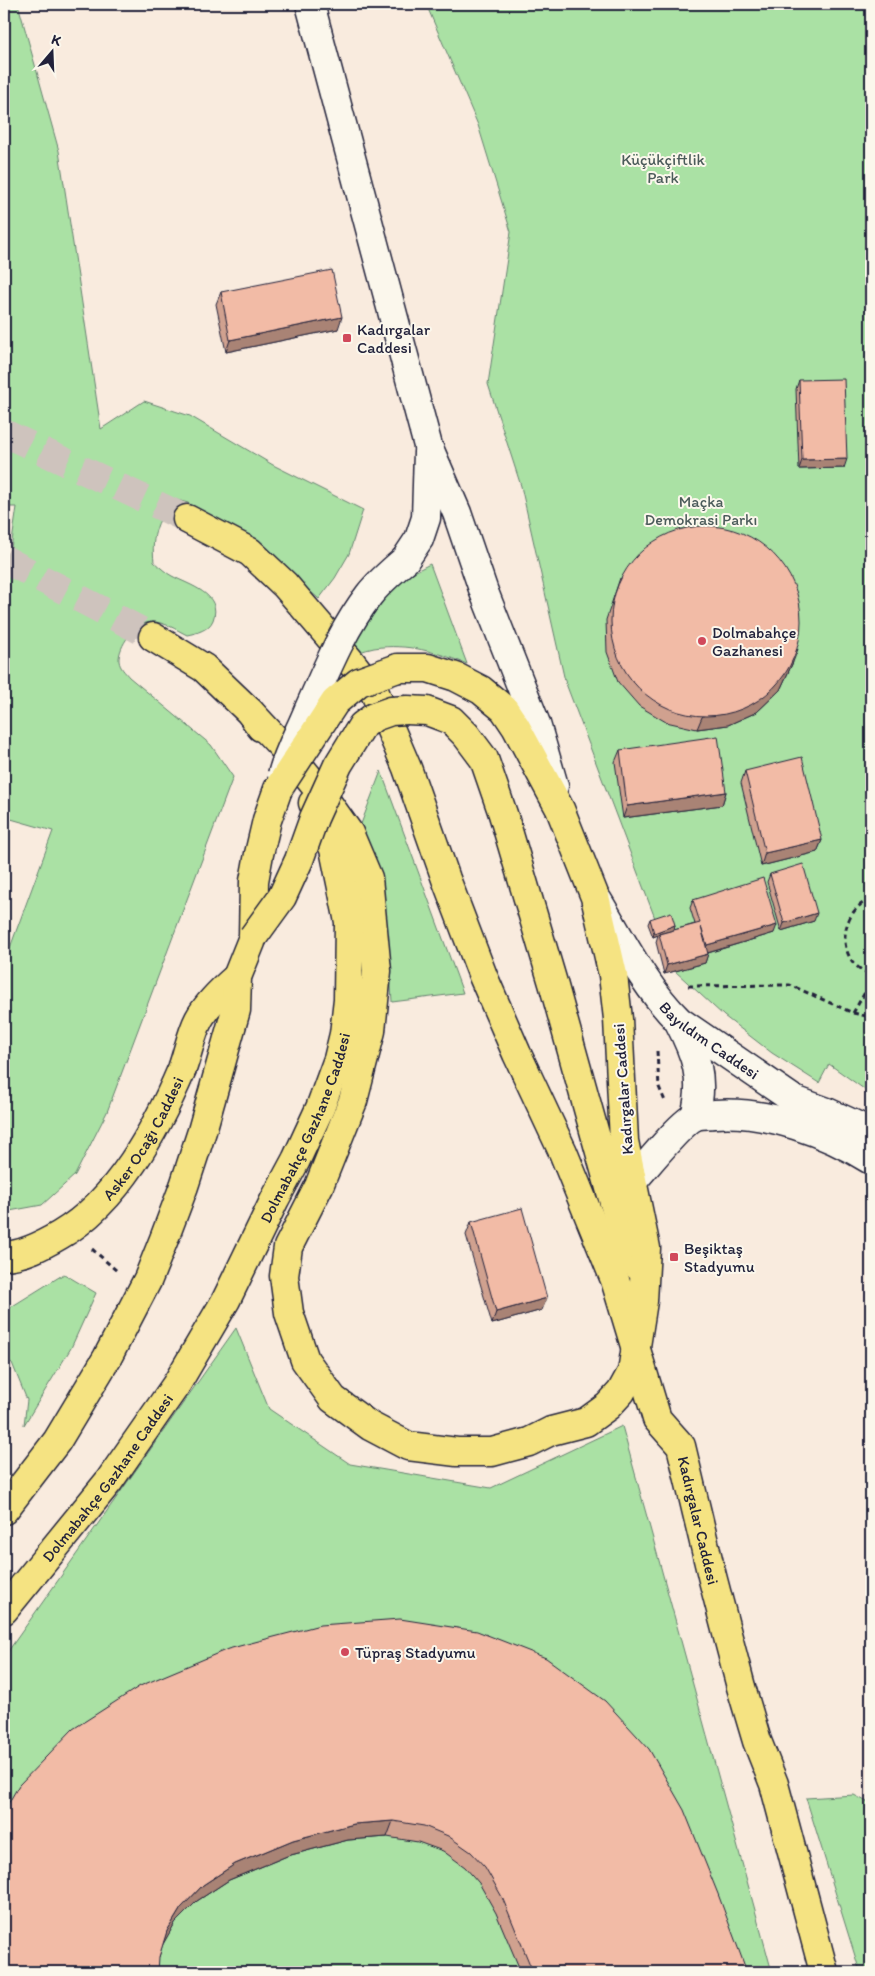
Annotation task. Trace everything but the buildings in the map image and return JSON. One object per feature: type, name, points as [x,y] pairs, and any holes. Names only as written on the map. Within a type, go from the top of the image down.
[{"type":"main road","points":[[310,4],[428,446],[457,513],[484,592],[536,724],[560,809]]},
{"type":"main road","points":[[278,789],[294,739],[332,656],[351,622],[370,595],[405,560],[419,539],[426,518],[428,446]]},
{"type":"main road","points":[[187,519],[250,552],[285,585],[375,693],[407,768],[483,976],[563,1152],[615,1280],[635,1350],[632,1372],[622,1392],[608,1406],[586,1422],[551,1431],[529,1442],[492,1452],[457,1452],[408,1446],[370,1426],[333,1399],[306,1360],[289,1313],[284,1276],[288,1247],[319,1186],[352,1101],[371,1032],[376,961],[368,878],[350,833],[318,788],[250,712]]},
{"type":"main road","name":"Dolmabahçe Gazhane Caddesi","points":[[4,1610],[109,1481],[161,1408],[200,1345],[226,1300],[296,1160],[320,1108],[338,1060],[344,1034],[348,999],[349,922],[334,849],[310,794],[250,712],[204,668],[153,637]]},
{"type":"main road","name":"Kadırgalar Caddesi","points":[[253,937],[254,881],[258,854],[267,820],[278,789],[335,702],[359,682],[398,668],[428,668],[456,677],[481,690],[504,709],[516,727],[560,809],[595,897],[613,974],[620,1038],[624,1141],[646,1248],[641,1320],[635,1350],[656,1420],[681,1446],[741,1688],[774,1784],[824,1972]]},
{"type":"main road","points":[[4,1510],[57,1441],[107,1358],[148,1280],[184,1186],[207,1113],[236,1010],[237,977],[253,937],[282,897],[338,765],[362,726],[374,717],[382,714],[391,711],[427,710],[451,720],[466,735],[484,760],[503,814],[553,983],[620,1224],[644,1280]]},
{"type":"main road","name":"Bayıldım Caddesi","points":[[595,897],[651,987],[668,1011],[678,1021],[794,1100],[827,1112],[871,1132]]},
{"type":"main road","name":"Asker Ocağı Caddesi","points":[[4,1256],[12,1256],[41,1246],[72,1228],[103,1199],[135,1160],[158,1119],[182,1068],[199,1020],[218,994],[237,977]]},
{"type":"main road","points":[[678,1021],[691,1046],[700,1081],[699,1101],[695,1116]]},
{"type":"main road","points":[[632,1182],[678,1130],[695,1116],[734,1112],[770,1118],[821,1134],[871,1160]]},
{"type":"path","points":[[871,900],[867,900],[852,913],[845,931],[846,951],[857,968],[871,976]]},
{"type":"path","points":[[852,1013],[871,982]]},
{"type":"path","points":[[687,986],[790,985],[852,1013],[871,1017]]},
{"type":"path","points":[[657,1050],[659,1087],[668,1108]]},
{"type":"path","points":[[86,1243],[116,1270]]},
{"type":"green space","points":[[4,4],[18,4],[59,151],[101,429],[144,401],[190,416],[273,465],[363,510],[349,554],[335,578],[319,599],[250,539],[188,503],[177,500],[160,520],[155,535],[154,562],[170,575],[195,587],[209,597],[215,611],[213,620],[206,629],[187,635],[160,623],[145,623],[139,626],[124,642],[119,655],[119,661],[129,677],[211,745],[233,777],[107,1112],[75,1175],[42,1205],[4,1212],[4,964],[53,831],[4,817],[4,596],[17,507],[4,507]]},
{"type":"green space","name":"Maçka Demokrasi Parkı","points":[[426,4],[871,4],[871,1094],[829,1064],[819,1083],[772,1053],[724,1016],[675,971],[565,681],[521,486],[488,384],[511,232],[478,125]]},
{"type":"green space","points":[[430,564],[467,664],[433,652],[398,647],[374,648],[344,657],[368,613],[412,573]]},
{"type":"green space","points":[[381,771],[463,993],[392,1002],[388,937],[376,876],[361,824]]},
{"type":"green space","points":[[64,1274],[96,1293],[71,1348],[24,1425],[27,1400],[12,1363],[4,1357],[4,1307],[11,1307]]},
{"type":"green space","name":"Tüpraş Stadyumu","points":[[236,1328],[269,1409],[350,1464],[491,1488],[622,1426],[772,1972],[4,1972],[4,1657]]},
{"type":"green space","points":[[854,1795],[871,1804],[871,1972],[860,1972],[806,1798]]},
{"type":"tunnel","points":[[4,433],[187,519]]},
{"type":"tunnel","points":[[4,559],[153,637]]},
{"type":"place","name":"Kadırgalar Caddesi","points":[[347,338]]},
{"type":"place","name":"Dolmabahçe Gazhanesi","points":[[702,641]]},
{"type":"place","name":"Beşiktaş Stadyumu","points":[[674,1257]]},
{"type":"place","name":"Tüpraş Stadyumu","points":[[345,1652]]},
{"type":"park label","name":"Küçükçiftlik Park","points":[[663,168]]}]
